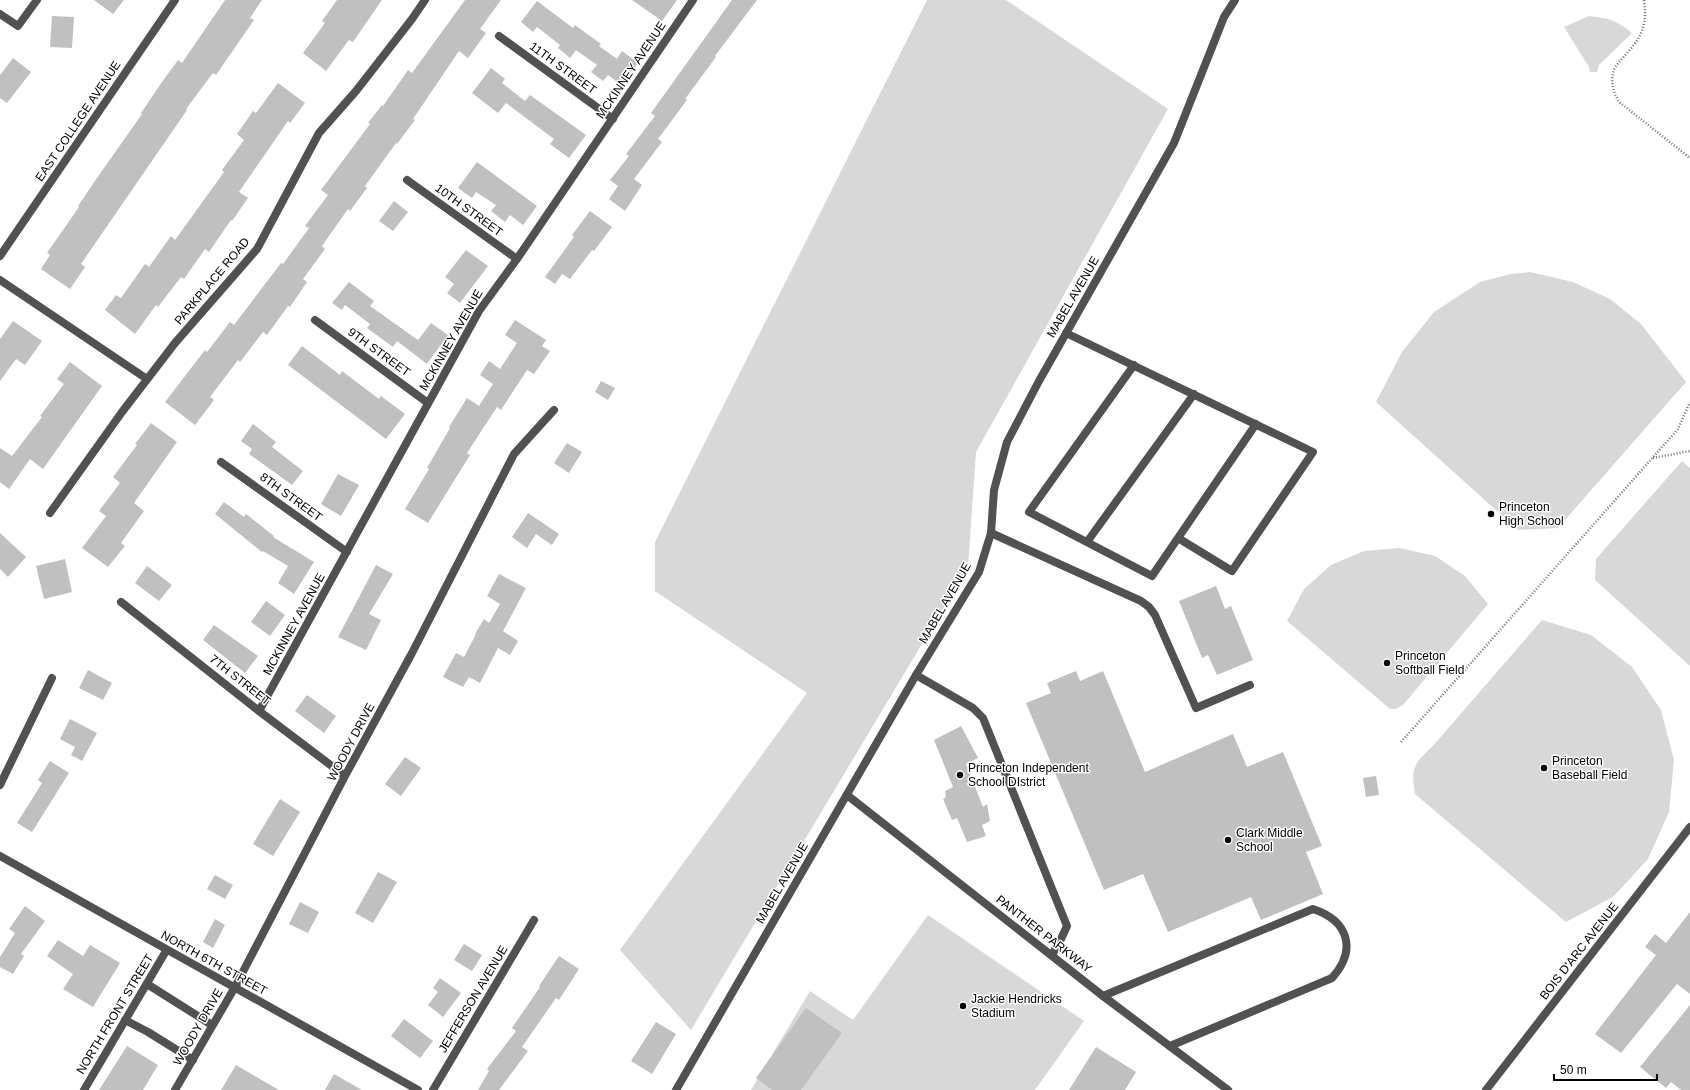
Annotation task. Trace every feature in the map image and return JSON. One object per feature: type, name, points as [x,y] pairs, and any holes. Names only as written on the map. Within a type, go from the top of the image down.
[{"type":"street","points":[[0,14],[18,26],[37,0]]},
{"type":"street","name":"EAST COLLEGE AVENUE","points":[[0,256],[175,0]]},
{"type":"street","name":"PARKPLACE ROAD","points":[[50,513],[175,343],[257,249],[319,133],[356,91],[425,0]]},
{"type":"street","name":"MCKINNEY AVENUE","points":[[259,711],[479,311],[517,259],[694,0]]},
{"type":"street","name":"MABEL AVENUE","points":[[676,1090],[916,675],[979,572],[991,533],[994,490],[1007,442],[1066,333],[1174,143],[1224,17],[1235,0]]},
{"type":"street","name":"11TH STREET","points":[[499,36],[613,119]]},
{"type":"street","name":"10TH STREET","points":[[407,180],[517,259]]},
{"type":"street","points":[[0,280],[147,380]]},
{"type":"street","name":"9TH STREET","points":[[315,320],[428,403]]},
{"type":"street","points":[[1066,333],[1313,452],[1232,571],[1178,538]]},
{"type":"street","points":[[1134,365],[1029,512],[1152,576],[1256,424]]},
{"type":"street","points":[[1087,542],[1194,394]]},
{"type":"street","name":"WOODY DRIVE","points":[[175,1090],[235,987],[345,776],[412,653],[514,454],[554,410]]},
{"type":"street","name":"8TH STREET","points":[[221,462],[347,552]]},
{"type":"street","points":[[991,533],[1141,601],[1149,607],[1155,615],[1196,708],[1250,686]]},
{"type":"street","name":"7TH STREET","points":[[121,602],[259,711],[345,776]]},
{"type":"street","points":[[916,675],[973,708],[983,718],[1067,926],[1052,955]]},
{"type":"street","points":[[0,785],[52,678]]},
{"type":"street","name":"PANTHER PARKWAY","points":[[847,795],[1103,996],[1228,1090]]},
{"type":"street","name":"BOIS D'ARC AVENUE","points":[[1486,1090],[1690,827]]},
{"type":"street","name":"NORTH 6TH STREET","points":[[0,856],[166,951],[235,987],[418,1090]]},
{"type":"street","points":[[1103,996],[1313,909],[1326,913],[1336,921],[1343,931],[1347,948],[1346,956],[1341,968],[1332,978],[1170,1046]]},
{"type":"street","name":"JEFFERSON AVENUE","points":[[433,1090],[534,920]]},
{"type":"street","name":"NORTH FRONT STREET","points":[[84,1090],[166,951]]},
{"type":"street","points":[[147,984],[212,1025]]},
{"type":"street","points":[[125,1020],[148,1032],[193,1060]]},
{"type":"path","points":[[1644,0],[1646,20],[1643,29],[1615,67],[1612,74],[1612,83],[1615,95],[1619,102],[1690,158]]},
{"type":"path","points":[[1401,742],[1678,429],[1690,402]]},
{"type":"path","points":[[1652,458],[1690,451]]},
{"type":"shaded area","points":[[927,0],[1006,0],[1168,109],[976,452],[968,567],[691,1030],[620,950],[807,693],[655,591],[655,542]]},
{"type":"shaded area","points":[[1589,16],[1612,20],[1632,33],[1599,65],[1597,72],[1590,72],[1589,67],[1564,27]]},
{"type":"shaded area","points":[[1530,272],[1573,282],[1610,299],[1641,324],[1686,382],[1558,528],[1518,530],[1376,402],[1402,352],[1434,312],[1480,282],[1511,274]]},
{"type":"shaded area","points":[[1682,461],[1690,468],[1690,666],[1595,580],[1596,559]]},
{"type":"shaded area","name":"Princeton Softball Field","points":[[1400,548],[1435,556],[1465,576],[1488,604],[1403,705],[1396,709],[1390,709],[1287,621],[1304,589],[1331,565],[1364,551]]},
{"type":"shaded area","name":"Princeton Baseball Field","points":[[1542,620],[1591,635],[1632,667],[1661,710],[1674,760],[1669,812],[1648,859],[1613,897],[1566,922],[1415,794],[1413,778],[1417,762],[1432,747]]},
{"type":"shaded area","name":"Jackie Hendricks Stadium","points":[[928,915],[1084,1021],[1035,1090],[751,1090],[810,991],[853,1020]]},
{"type":"building","points":[[94,0],[124,0],[113,14]]},
{"type":"building","points":[[225,0],[262,0],[250,18],[254,20],[216,75],[213,73],[186,109],[187,110],[81,264],[85,267],[70,289],[41,269],[50,255],[47,253],[142,114],[141,113],[162,82],[178,60],[182,63]]},
{"type":"building","points":[[337,0],[382,0],[353,42],[349,40],[326,71],[303,53],[325,23],[322,21]]},
{"type":"building","points":[[465,0],[501,0],[480,29],[486,33],[468,58],[459,51],[413,119],[415,120],[397,144],[396,143],[365,186],[367,188],[350,211],[348,209],[322,246],[325,249],[303,279],[307,282],[290,307],[288,306],[267,335],[263,332],[240,362],[238,360],[210,397],[214,400],[195,425],[165,402],[205,350],[207,352],[230,322],[234,325],[281,263],[283,264],[309,228],[305,226],[328,195],[321,190],[370,124],[368,123],[382,105],[383,106],[408,70],[412,73]]},
{"type":"building","points":[[632,0],[677,0],[662,21]]},
{"type":"building","points":[[732,0],[757,0],[715,56],[716,57],[685,99],[687,100],[658,139],[662,142],[634,179],[642,185],[625,211],[609,199],[618,186],[610,180],[629,156],[626,154],[655,116],[651,113]]},
{"type":"building","points":[[537,1],[573,28],[575,25],[601,44],[599,46],[617,59],[622,51],[638,63],[621,85],[608,75],[603,81],[591,72],[597,65],[576,50],[570,58],[558,48],[560,45],[537,27],[533,32],[521,22]]},
{"type":"building","points":[[52,16],[74,17],[72,48],[50,47]]},
{"type":"building","points":[[13,58],[31,72],[7,103],[0,98],[0,75]]},
{"type":"building","points":[[491,68],[505,79],[502,83],[525,101],[530,95],[586,135],[569,158],[550,144],[554,139],[506,103],[498,113],[472,93]]},
{"type":"building","points":[[278,83],[305,103],[290,123],[288,121],[239,192],[248,198],[232,221],[231,220],[209,252],[205,249],[184,279],[181,277],[158,307],[156,305],[135,334],[105,310],[116,295],[121,298],[145,264],[149,267],[171,236],[175,240],[224,172],[222,170],[244,140],[237,134],[253,111],[256,113]]},
{"type":"building","points":[[477,162],[537,206],[523,225],[510,215],[505,222],[491,211],[496,205],[476,192],[472,198],[458,188]]},
{"type":"building","points":[[394,201],[408,212],[393,231],[379,221]]},
{"type":"building","points":[[590,211],[612,227],[570,279],[562,274],[555,284],[545,277],[574,237],[572,235]]},
{"type":"building","points":[[466,250],[488,266],[460,303],[447,293],[454,284],[445,277]]},
{"type":"building","points":[[349,282],[374,301],[370,306],[418,340],[431,323],[448,335],[427,364],[397,341],[393,347],[367,328],[370,324],[345,305],[342,310],[332,303]]},
{"type":"building","points":[[515,320],[546,340],[542,346],[550,351],[534,374],[527,370],[501,410],[497,407],[467,453],[470,455],[428,523],[405,509],[429,469],[427,468],[450,428],[449,427],[467,398],[479,406],[493,384],[480,375],[489,361],[500,369],[517,343],[505,335]]},
{"type":"building","points":[[13,321],[42,341],[25,365],[16,359],[0,381],[0,339]]},
{"type":"building","points":[[302,346],[340,375],[342,371],[379,399],[381,396],[405,414],[386,439],[288,365]]},
{"type":"building","points":[[70,362],[102,386],[43,469],[30,459],[9,489],[0,482],[0,448],[12,456],[42,417],[40,416],[64,384],[57,379]]},
{"type":"building","points":[[601,381],[615,388],[608,400],[595,392]]},
{"type":"building","points":[[151,423],[177,442],[134,503],[144,511],[121,543],[125,546],[108,567],[82,548],[106,516],[99,511],[120,483],[113,477],[137,445],[135,444]]},
{"type":"building","points":[[253,424],[276,442],[272,447],[303,471],[292,485],[249,454],[252,449],[241,441]]},
{"type":"building","points":[[567,443],[582,452],[569,473],[554,463]]},
{"type":"building","points":[[338,474],[359,485],[341,516],[321,504]]},
{"type":"building","points":[[224,502],[244,517],[246,514],[274,536],[273,537],[314,562],[294,594],[278,583],[288,566],[263,551],[262,552],[215,514]]},
{"type":"building","points":[[528,513],[559,534],[552,545],[536,534],[527,548],[512,537]]},
{"type":"building","points":[[0,533],[26,557],[8,577],[0,569]]},
{"type":"building","points":[[65,559],[72,592],[44,599],[36,566]]},
{"type":"building","points":[[376,565],[393,574],[369,614],[381,620],[366,650],[338,637]]},
{"type":"building","points":[[147,566],[172,585],[159,601],[135,583]]},
{"type":"building","points":[[499,574],[526,588],[503,631],[518,641],[510,655],[498,648],[480,683],[469,677],[463,687],[443,677],[456,653],[464,657],[484,619],[489,623],[500,604],[487,596]]},
{"type":"building","points":[[1216,586],[1225,609],[1231,606],[1253,660],[1217,675],[1208,655],[1202,658],[1179,601]]},
{"type":"building","points":[[266,601],[285,615],[270,636],[251,622]]},
{"type":"building","points":[[214,625],[258,656],[245,673],[203,640]]},
{"type":"building","points":[[88,670],[112,683],[103,700],[79,688]]},
{"type":"building","points":[[1076,671],[1080,681],[1103,671],[1145,772],[1233,734],[1247,767],[1283,752],[1322,846],[1306,852],[1323,894],[1261,920],[1251,897],[1168,932],[1143,874],[1104,890],[1026,703],[1051,693],[1047,683]]},
{"type":"building","points":[[307,695],[336,716],[324,733],[295,711]]},
{"type":"building","points":[[70,719],[97,733],[82,761],[71,755],[75,747],[60,739]]},
{"type":"building","name":"Princeton Independent School DIstrict","points":[[961,726],[978,758],[966,764],[983,807],[987,804],[990,821],[982,825],[986,836],[967,842],[957,818],[952,820],[943,799],[946,797],[945,791],[953,787],[934,740]]},
{"type":"building","points":[[405,757],[421,768],[401,796],[385,784]]},
{"type":"building","points":[[50,761],[69,773],[32,832],[17,823],[42,783],[38,780]]},
{"type":"building","points":[[1376,776],[1379,795],[1366,797],[1363,778]]},
{"type":"building","points":[[280,799],[300,812],[273,856],[253,844]]},
{"type":"building","points":[[378,872],[397,882],[373,923],[355,913]]},
{"type":"building","points":[[215,875],[233,885],[225,899],[207,889]]},
{"type":"building","points":[[300,902],[319,912],[308,933],[289,924]]},
{"type":"building","points":[[25,906],[45,921],[21,954],[24,956],[13,974],[0,967],[0,957],[15,933],[9,929]]},
{"type":"building","points":[[1690,912],[1690,994],[1677,984],[1621,1053],[1595,1034],[1656,955],[1645,947],[1655,934],[1666,943]]},
{"type":"building","points":[[215,919],[225,925],[213,948],[203,942]]},
{"type":"building","points":[[58,940],[83,956],[90,945],[120,963],[93,1007],[63,989],[73,974],[47,956]]},
{"type":"building","points":[[464,944],[482,955],[472,971],[454,960]]},
{"type":"building","points":[[559,956],[579,969],[559,1000],[556,998],[522,1047],[528,1051],[499,1090],[478,1090],[489,1071],[487,1069],[516,1031],[512,1028]]},
{"type":"building","points":[[440,978],[461,993],[443,1017],[428,1005],[438,992],[433,988]]},
{"type":"building","points":[[1690,1005],[1690,1090],[1681,1090],[1671,1082],[1666,1088],[1640,1067]]},
{"type":"building","points":[[806,1008],[842,1033],[801,1090],[772,1090],[756,1078]]},
{"type":"building","points":[[404,1019],[433,1041],[420,1058],[391,1036]]},
{"type":"building","points":[[656,1022],[676,1034],[652,1074],[631,1061]]},
{"type":"building","points":[[127,1046],[158,1065],[143,1090],[99,1090]]},
{"type":"building","points":[[1096,1047],[1136,1072],[1125,1090],[1069,1090]]},
{"type":"building","points":[[236,1065],[279,1090],[221,1090]]},
{"type":"building","points":[[334,1074],[362,1090],[325,1090]]},
{"type":"place","name":"Princeton High School","points":[[1491,514]]},
{"type":"place","name":"Princeton Softball Field","points":[[1387,663]]},
{"type":"place","name":"Princeton Baseball Field","points":[[1544,768]]},
{"type":"place","name":"Princeton Independent School DIstrict","points":[[960,775]]},
{"type":"place","name":"Clark Middle School","points":[[1228,840]]},
{"type":"place","name":"Jackie Hendricks Stadium","points":[[963,1006]]}]
